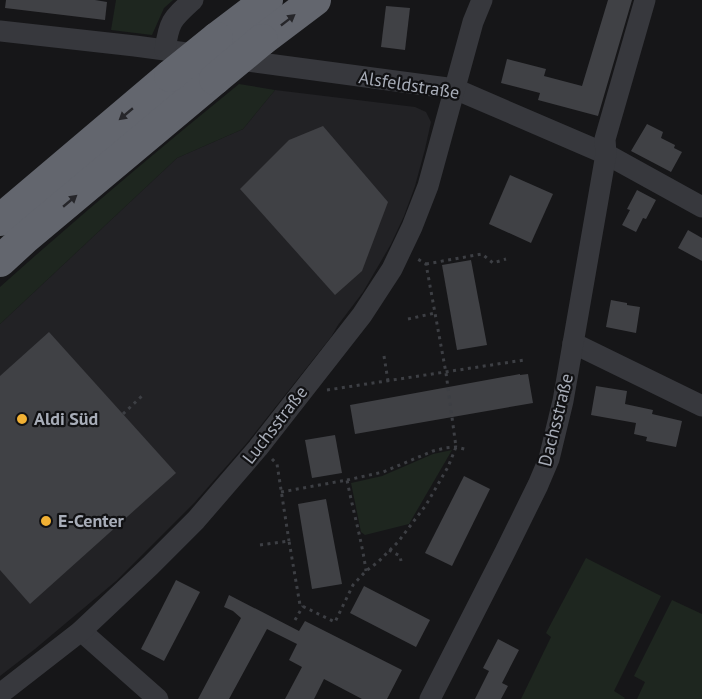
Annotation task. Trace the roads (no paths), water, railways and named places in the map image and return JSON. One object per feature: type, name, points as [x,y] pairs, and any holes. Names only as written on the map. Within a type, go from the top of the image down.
[{"type":"highway","points":[[0,220],[168,64],[217,38],[267,0]]},
{"type":"highway","points":[[0,261],[262,40],[315,0]]},
{"type":"street","points":[[168,64],[167,33],[175,17],[193,0]]},
{"type":"street","name":"Luchsstraße","points":[[0,694],[81,631],[196,520],[258,448],[384,283],[412,227],[428,186],[473,22],[482,0]]},
{"type":"street","name":"Dachsstraße","points":[[430,699],[549,459],[573,343],[606,154],[605,139],[645,0]]},
{"type":"street","name":"Alsfeldstraße","points":[[0,31],[168,64],[455,89],[606,154],[702,207]]},
{"type":"street","points":[[573,343],[702,406]]},
{"type":"street","points":[[81,631],[158,699]]},
{"type":"place","name":"Aldi Süd","points":[[22,419]]},
{"type":"place","name":"E-Center","points":[[46,521]]}]
